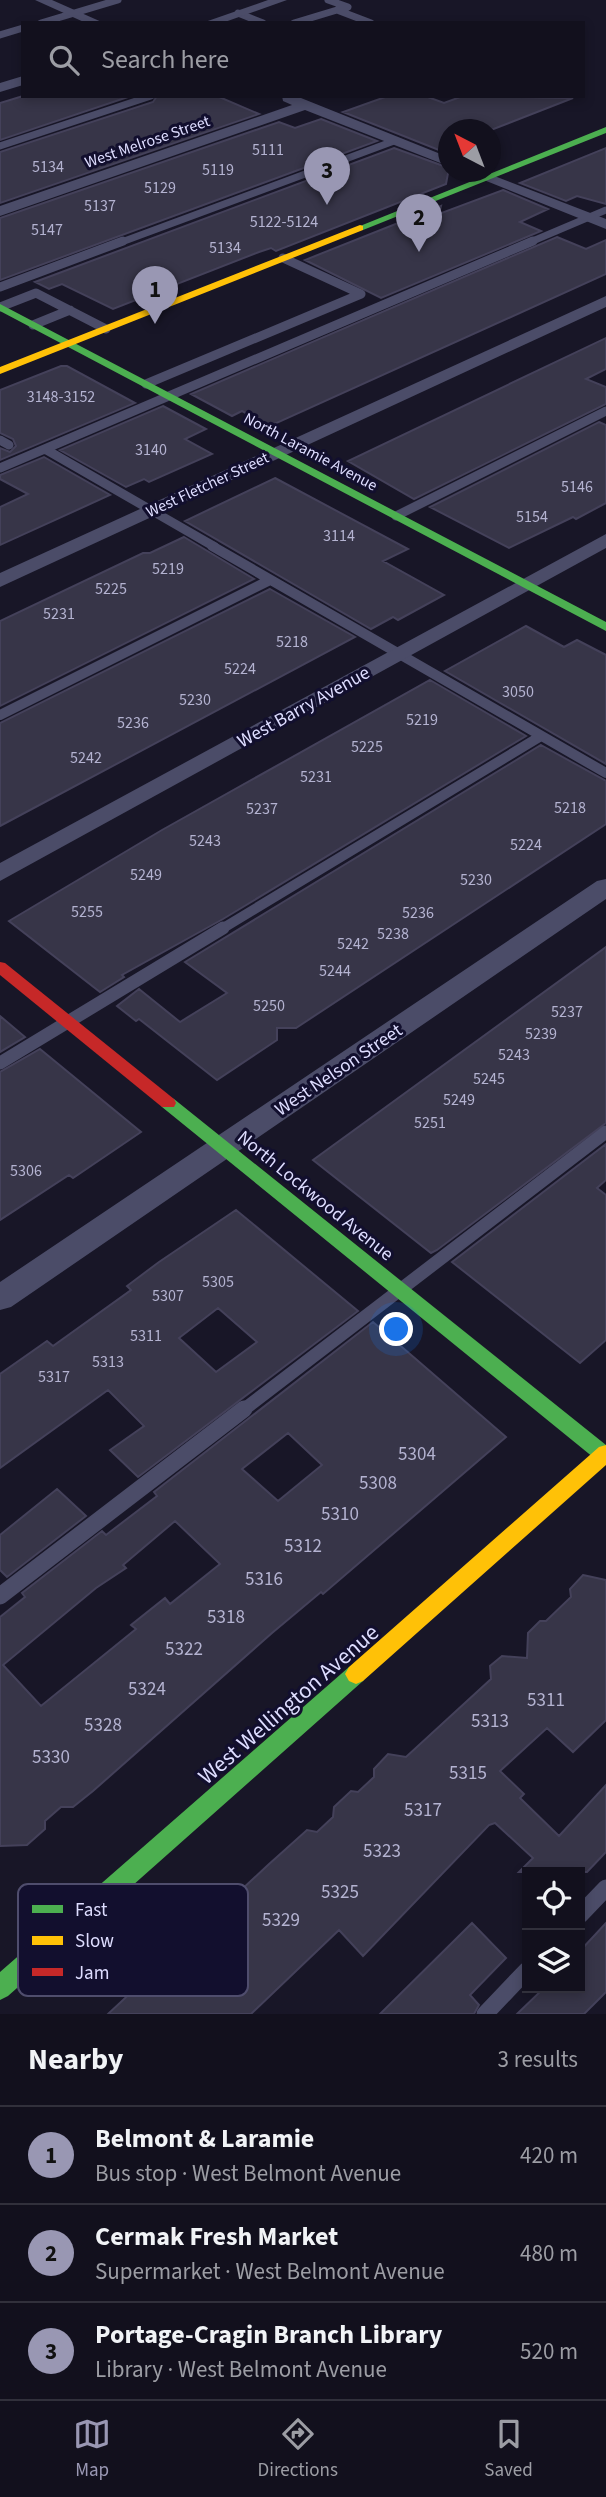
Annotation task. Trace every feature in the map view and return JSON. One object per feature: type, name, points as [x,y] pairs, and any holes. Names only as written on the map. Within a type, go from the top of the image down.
[{"type":"street","points":[[41,0],[93,21]]},
{"type":"street","points":[[214,21],[281,0]]},
{"type":"street","points":[[0,88],[21,81]]},
{"type":"street","points":[[288,98],[438,158]]},
{"type":"street","name":"West Melrose Street","points":[[0,211],[305,105]]},
{"type":"street","points":[[501,167],[606,130]]},
{"type":"street","points":[[0,370],[283,258],[462,182]]},
{"type":"street","points":[[497,182],[606,224]]},
{"type":"street","name":"West Fletcher Street","points":[[0,581],[606,301]]},
{"type":"street","name":"North Laramie Avenue","points":[[0,307],[606,627]]},
{"type":"street","name":"West Barry Avenue","points":[[0,873],[606,540]]},
{"type":"street","name":"West Nelson Street","points":[[0,1298],[606,887]]},
{"type":"street","name":"North Lockwood Avenue","points":[[0,967],[606,1454]]},
{"type":"street","name":"West Wellington Avenue","points":[[118,1884],[606,1454]]},
{"type":"street","name":"West Wellington Avenue","points":[[0,1988],[18,1972]]},
{"type":"lane","points":[[48,21],[118,0]]},
{"type":"lane","points":[[301,21],[348,7],[328,0]]},
{"type":"lane","points":[[337,10],[366,21]]},
{"type":"lane","points":[[238,13],[258,21]]},
{"type":"lane","points":[[0,35],[21,29]]},
{"type":"lane","points":[[0,145],[145,98]]},
{"type":"lane","points":[[0,286],[394,141]]},
{"type":"lane","points":[[0,468],[606,210]]},
{"type":"lane","points":[[146,384],[361,294],[283,258]]},
{"type":"lane","points":[[0,307],[36,293],[106,329]]},
{"type":"lane","points":[[33,325],[70,310]]},
{"type":"lane","points":[[396,516],[606,411]]},
{"type":"lane","points":[[45,449],[606,774]]},
{"type":"lane","points":[[0,715],[270,580]]},
{"type":"lane","points":[[0,1063],[541,736]]},
{"type":"lane","points":[[0,1596],[606,1132]]},
{"type":"lane","points":[[585,1910],[606,1888]]},
{"type":"lane","points":[[485,2014],[522,1975]]},
{"type":"building","points":[[21,97],[125,98],[0,140],[0,103]]},
{"type":"building","points":[[156,98],[222,98],[259,114],[0,203],[0,152],[153,102]]},
{"type":"building","points":[[382,98],[430,98],[444,103],[458,98],[573,98],[501,126],[501,119],[438,119],[438,150],[343,112]]},
{"type":"building","points":[[321,119],[377,141],[0,280],[0,218],[279,122],[295,128]]},
{"type":"building","points":[[394,148],[438,164],[438,182],[446,182],[276,251],[271,248],[259,252],[113,309],[62,284],[49,289],[35,282]]},
{"type":"building","points":[[606,148],[606,204],[577,196],[566,201],[520,183]]},
{"type":"building","points":[[503,190],[548,209],[520,222],[541,231],[381,298],[305,260],[441,206],[439,214]]},
{"type":"building","points":[[557,237],[586,249],[606,240],[606,274],[270,426],[242,411],[232,416],[191,394]]},
{"type":"building","points":[[606,338],[606,369],[586,379],[606,387],[606,404],[414,499],[348,461]]},
{"type":"building","points":[[67,366],[135,403],[0,460],[0,448],[10,452],[16,446],[13,439],[0,433],[0,390]]},
{"type":"building","points":[[163,406],[206,429],[185,439],[212,454],[149,482],[144,479],[126,487],[60,450]]},
{"type":"building","points":[[599,422],[606,425],[606,503],[576,519],[573,517],[509,548],[430,507]]},
{"type":"building","points":[[44,457],[110,495],[0,545],[0,507],[28,494],[0,479],[0,475]]},
{"type":"building","points":[[275,478],[408,549],[383,561],[444,595],[398,620],[393,617],[371,629],[185,521]]},
{"type":"building","points":[[184,537],[254,579],[0,706],[0,621],[143,553],[150,553]]},
{"type":"building","points":[[270,589],[355,637],[0,826],[0,723]]},
{"type":"building","points":[[526,626],[564,647],[577,640],[606,655],[606,764],[445,671]]},
{"type":"building","points":[[430,680],[526,736],[223,919],[122,975],[124,977],[100,992],[9,921],[162,830]]},
{"type":"building","points":[[541,745],[606,781],[606,824],[296,1028],[277,1028],[277,1040],[217,1080],[139,1019],[136,1021],[117,1006],[139,989],[180,1022],[227,993],[185,962]]},
{"type":"building","points":[[606,947],[606,1123],[437,1250],[431,1253],[313,1160]]},
{"type":"building","points":[[0,1016],[25,1037],[0,1052]]},
{"type":"building","points":[[40,1049],[141,1132],[73,1178],[69,1175],[0,1220],[0,1072]]},
{"type":"building","points":[[606,1144],[606,1180],[597,1188],[606,1195],[606,1340],[580,1363],[452,1262]]},
{"type":"building","points":[[236,1210],[358,1311],[138,1477],[110,1450],[144,1426],[108,1390],[0,1468],[0,1374],[47,1341],[53,1346],[131,1290],[127,1286]],"holes":[[[218,1308],[257,1342],[216,1372],[179,1338]]]},
{"type":"building","points":[[373,1322],[506,1437],[323,1594],[321,1592],[272,1633],[93,1791],[73,1807],[61,1807],[45,1821],[45,1829],[27,1845],[0,1846],[0,1617],[25,1597],[22,1593],[102,1531],[106,1535],[157,1496],[154,1492]],"holes":[[[288,1433],[322,1465],[278,1501],[242,1469]],[[175,1521],[220,1564],[170,1604],[165,1598],[131,1625],[136,1629],[41,1706],[3,1665],[96,1588],[126,1568],[123,1565]]]},
{"type":"building","points":[[57,1489],[86,1516],[7,1577],[0,1570],[0,1535]]},
{"type":"building","points":[[583,1575],[606,1580],[606,1720],[573,1752],[547,1728],[500,1771],[524,1794],[520,1798],[559,1836],[606,1785],[606,1852],[587,1872],[585,1867],[524,1867],[533,1858],[495,1823],[489,1825],[363,1956],[339,1930],[251,2014],[108,2014],[127,1996],[248,1996],[248,1884],[307,1830],[317,1832],[333,1817],[334,1807],[351,1791],[358,1792],[374,1777],[374,1769],[388,1754],[406,1757],[491,1679],[490,1666],[502,1656],[527,1658],[528,1633],[540,1621],[546,1621],[571,1597],[570,1589]]},
{"type":"building","points":[[472,1923],[506,1958],[470,1995],[479,2005],[474,2014],[380,2014]]},
{"type":"building","points":[[606,1923],[606,1992],[584,2014],[517,2014],[539,1993],[585,1993],[585,1946]]},
{"type":"traffic: fast","points":[[360,228],[606,130]]},
{"type":"traffic: fast","points":[[0,307],[606,627]]},
{"type":"traffic: fast","points":[[168,1103],[606,1456]]},
{"type":"traffic: fast","points":[[118,1884],[356,1674]]},
{"type":"traffic: fast","points":[[0,1988],[18,1972]]},
{"type":"traffic: slow","points":[[0,371],[360,228]]},
{"type":"traffic: slow","points":[[356,1674],[606,1453]]},
{"type":"traffic: jam","points":[[0,967],[168,1103]]},
{"type":"place","name":"Portage-Cragin Branch Library","points":[[327,205]]},
{"type":"place","name":"Cermak Fresh Market","points":[[419,252]]},
{"type":"place","name":"Belmont & Laramie","points":[[155,324]]}]
